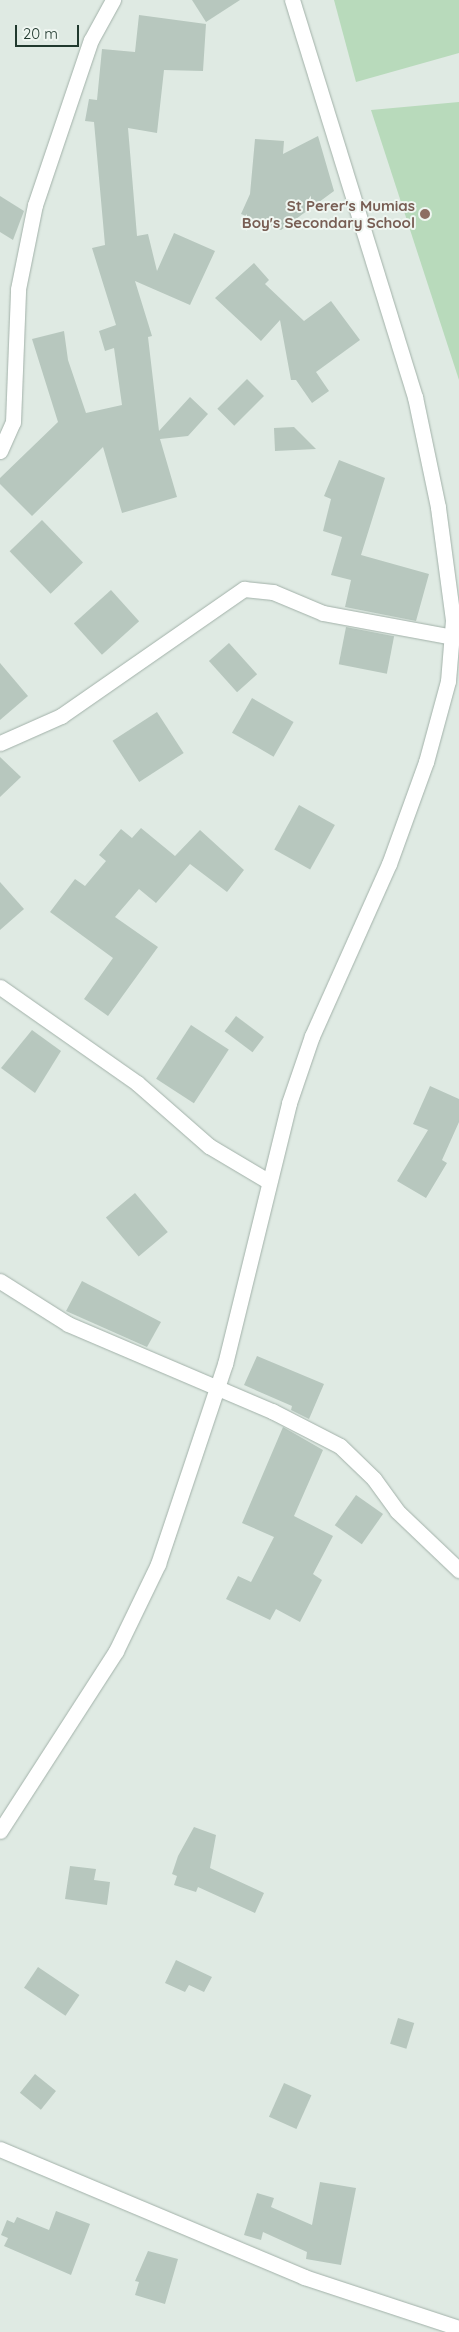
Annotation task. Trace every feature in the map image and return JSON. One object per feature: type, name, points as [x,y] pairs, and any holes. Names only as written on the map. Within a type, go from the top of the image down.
[{"type":"street","points":[[0,451],[14,422],[18,289],[35,205],[91,40],[113,0]]},
{"type":"street","points":[[0,1831],[133,1621],[194,1467],[218,1386],[268,1181],[312,1036],[389,864],[453,681],[452,637],[438,507],[415,397],[292,0]]},
{"type":"street","points":[[0,743],[67,712],[244,589],[273,592],[323,613],[452,637]]},
{"type":"street","points":[[0,987],[137,1083],[209,1146],[268,1181]]},
{"type":"street","points":[[0,1282],[68,1324],[149,1362],[218,1386],[340,1446],[374,1479],[397,1511],[459,1570]]},
{"type":"street","points":[[0,2149],[304,2277],[459,2328]]},
{"type":"green space","points":[[334,0],[459,0],[459,53],[356,82]]},
{"type":"green space","points":[[459,102],[459,380],[371,110]]},
{"type":"building","points":[[192,0],[240,0],[206,22]]},
{"type":"building","points":[[139,15],[206,24],[203,71],[164,70],[157,133],[128,128],[137,236],[148,234],[157,271],[174,233],[215,251],[190,305],[135,281],[152,336],[148,337],[159,431],[190,397],[208,414],[188,436],[160,439],[177,497],[122,513],[103,447],[32,516],[0,484],[0,478],[58,422],[32,339],[64,331],[68,360],[86,413],[122,405],[114,348],[105,351],[99,331],[116,325],[92,248],[105,245],[94,122],[85,121],[89,99],[97,100],[102,49],[135,52]]},
{"type":"building","points":[[318,136],[334,191],[281,230],[241,214],[250,194],[255,139],[284,141],[283,154]]},
{"type":"building","points":[[0,196],[24,211],[13,240],[0,232]]},
{"type":"building","points":[[254,263],[269,280],[265,284],[304,321],[331,301],[360,340],[316,372],[329,391],[312,403],[296,380],[291,380],[280,320],[261,341],[215,298]]},
{"type":"building","points":[[247,379],[264,396],[234,426],[217,409]]},
{"type":"building","points":[[294,427],[316,449],[275,451],[274,428]]},
{"type":"building","points":[[339,460],[385,478],[361,555],[429,574],[416,621],[345,607],[351,580],[331,575],[342,537],[323,531],[331,499],[324,496]]},
{"type":"building","points":[[42,520],[83,562],[51,594],[10,551]]},
{"type":"building","points":[[111,590],[139,621],[102,655],[74,623]]},
{"type":"building","points":[[346,627],[394,636],[387,674],[339,664]]},
{"type":"building","points":[[229,643],[257,674],[237,692],[209,661]]},
{"type":"building","points":[[0,663],[28,696],[0,720]]},
{"type":"building","points":[[252,698],[294,722],[274,757],[232,733]]},
{"type":"building","points":[[157,712],[184,753],[139,782],[113,741]]},
{"type":"building","points":[[0,757],[21,777],[0,797]]},
{"type":"building","points":[[299,805],[335,825],[310,869],[274,850]]},
{"type":"building","points":[[141,828],[175,856],[200,830],[244,870],[227,892],[190,864],[156,903],[139,889],[115,917],[158,947],[108,1016],[84,999],[113,958],[50,912],[75,879],[85,886],[106,861],[99,855],[121,829],[132,838]]},
{"type":"building","points":[[0,882],[24,909],[0,930]]},
{"type":"building","points":[[236,1016],[264,1037],[253,1052],[225,1031]]},
{"type":"building","points":[[191,1025],[229,1050],[194,1103],[156,1079]]},
{"type":"building","points":[[32,1030],[61,1051],[35,1093],[1,1068]]},
{"type":"building","points":[[430,1086],[459,1099],[459,1122],[442,1160],[447,1163],[426,1198],[397,1181],[428,1130],[413,1124]]},
{"type":"building","points":[[135,1193],[168,1232],[139,1256],[106,1217]]},
{"type":"building","points":[[82,1281],[161,1322],[147,1347],[66,1311]]},
{"type":"building","points":[[257,1356],[324,1384],[309,1419],[291,1410],[292,1406],[244,1385]]},
{"type":"building","points":[[283,1427],[323,1450],[294,1516],[333,1536],[313,1574],[322,1580],[300,1622],[276,1609],[270,1620],[226,1599],[238,1576],[251,1582],[274,1537],[242,1523]]},
{"type":"building","points":[[356,1495],[383,1514],[362,1544],[335,1525]]},
{"type":"building","points":[[194,1827],[216,1835],[210,1868],[264,1893],[255,1913],[198,1887],[196,1892],[174,1885],[177,1876],[172,1874],[178,1856]]},
{"type":"building","points":[[70,1866],[96,1869],[94,1880],[110,1882],[107,1905],[65,1899]]},
{"type":"building","points":[[176,1960],[212,1977],[204,1992],[189,1985],[185,1992],[165,1983]]},
{"type":"building","points":[[38,1967],[79,1995],[65,2016],[24,1988]]},
{"type":"building","points":[[398,2018],[414,2023],[406,2049],[390,2044]]},
{"type":"building","points":[[35,2074],[56,2091],[41,2110],[20,2093]]},
{"type":"building","points":[[284,2083],[311,2095],[296,2129],[269,2117]]},
{"type":"building","points":[[320,2182],[356,2188],[341,2265],[306,2259],[307,2252],[263,2232],[261,2240],[244,2235],[257,2193],[274,2198],[271,2207],[312,2225]]},
{"type":"building","points":[[56,2211],[90,2224],[71,2275],[4,2246],[8,2238],[1,2235],[7,2220],[14,2223],[17,2217],[49,2230]]},
{"type":"building","points":[[148,2251],[178,2259],[165,2304],[135,2295],[139,2282],[135,2281]]},
{"type":"place","name":"St Perer's Mumias Boy's Secondary School","points":[[425,214]]}]
